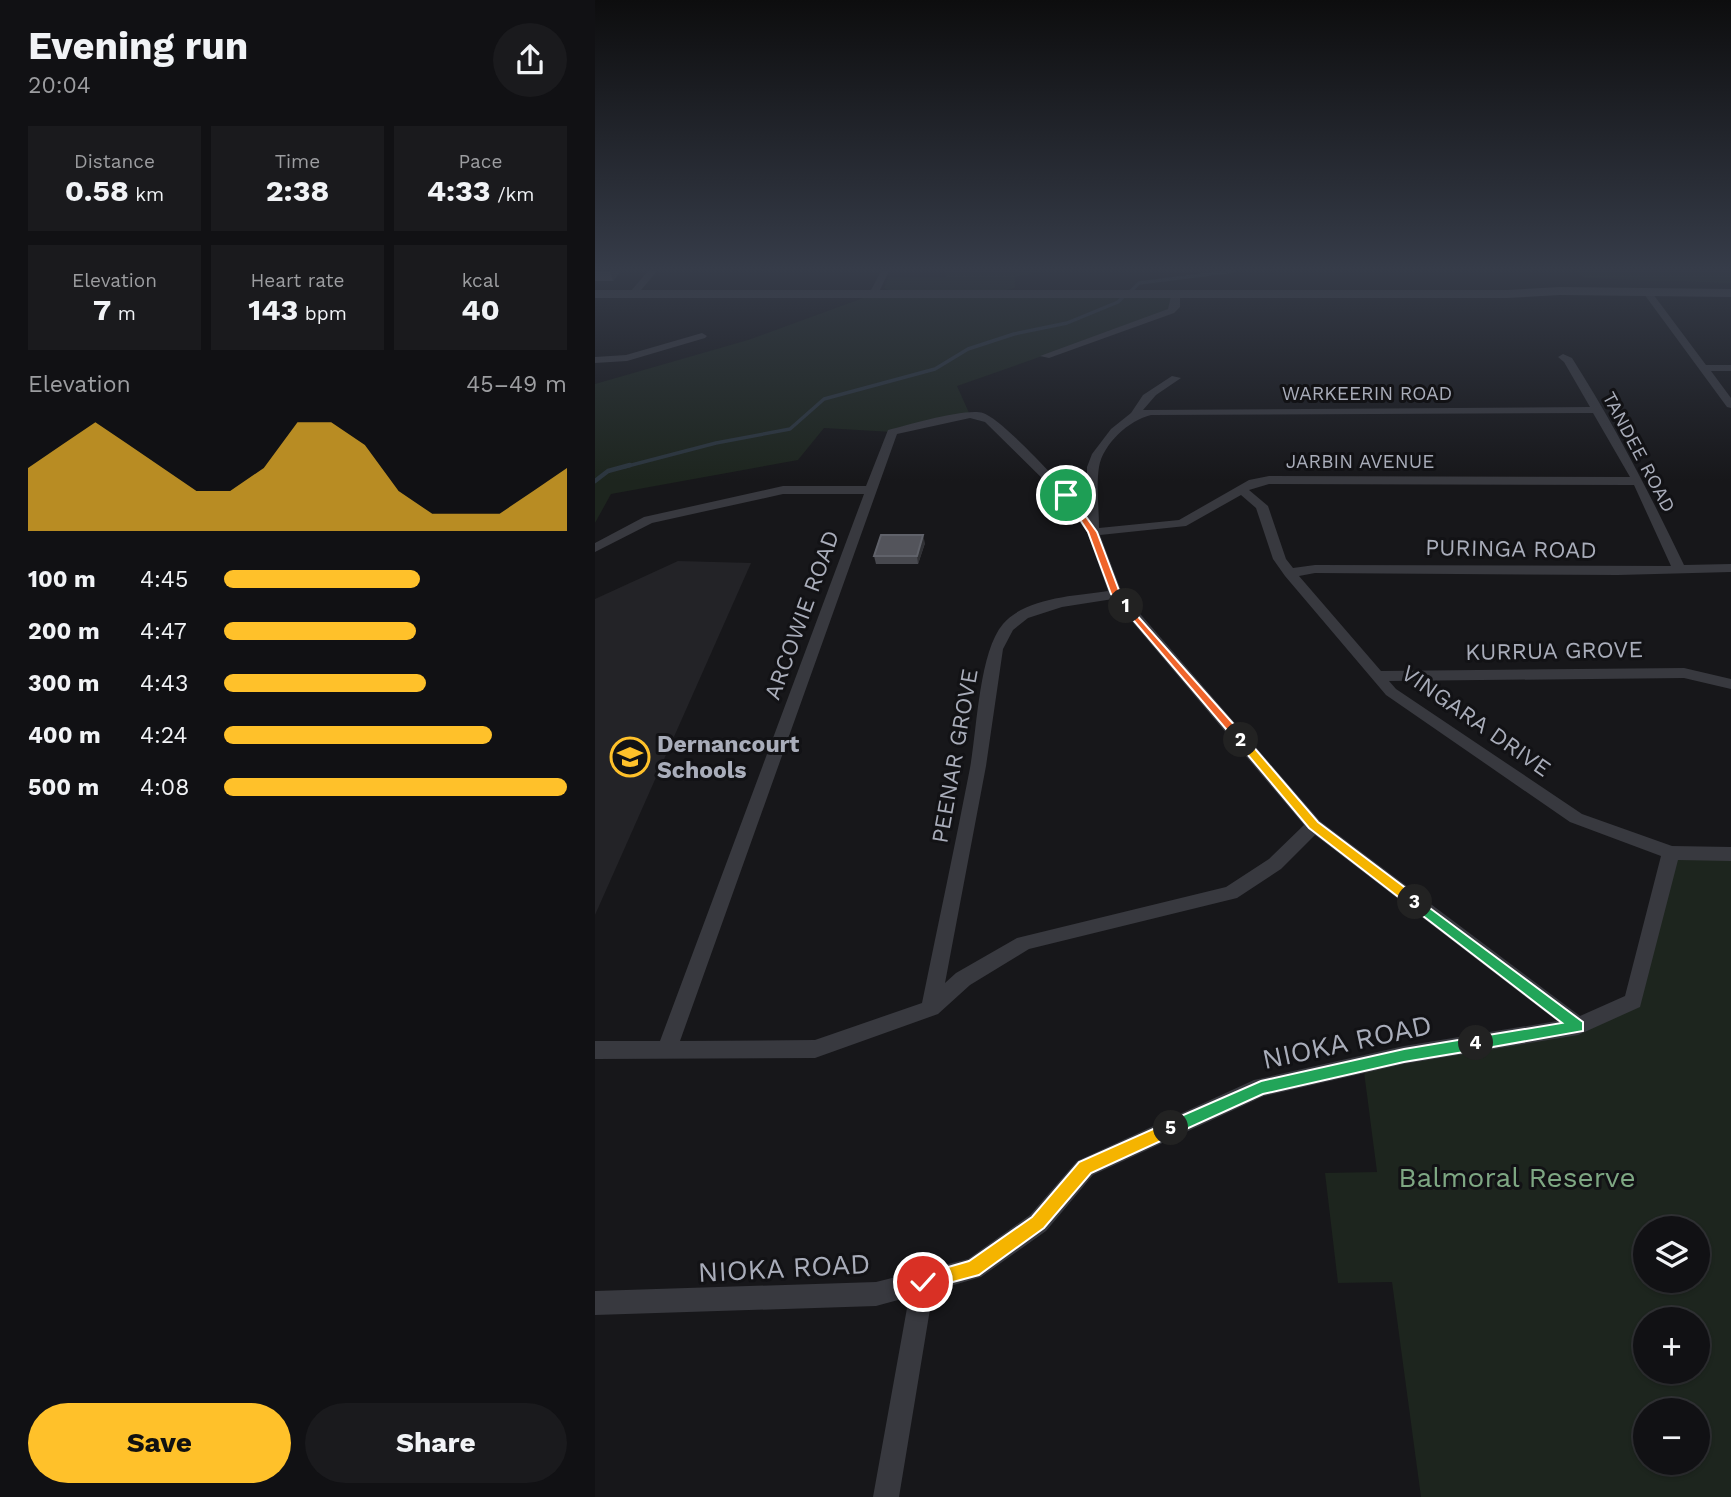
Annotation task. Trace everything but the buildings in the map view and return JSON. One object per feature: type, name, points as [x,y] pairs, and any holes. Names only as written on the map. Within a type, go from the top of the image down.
[{"type":"street","points":[[595,360],[617,360],[685,341]]},
{"type":"street","points":[[1045,356],[1087,341]]},
{"type":"street","points":[[1684,341],[1731,405]]},
{"type":"street","name":"TANDEE ROAD","points":[[1563,357],[1569,360],[1638,481],[1679,568]]},
{"type":"street","points":[[1704,368],[1731,368]]},
{"type":"street","points":[[1176,378],[1139,405],[1136,415],[1115,431],[1098,454],[1093,467],[1093,532],[1116,594],[1314,825],[1578,1026]]},
{"type":"street","name":"WARKEERIN ROAD","points":[[1136,415],[1166,410],[1598,410]]},
{"type":"street","name":"ARCOWIE ROAD","points":[[667,1050],[892,432],[970,415],[981,416],[989,420],[1066,495],[1093,532]]},
{"type":"street","name":"JARBIN AVENUE","points":[[1093,532],[1182,523],[1253,483],[1269,480],[1638,481]]},
{"type":"street","points":[[595,548],[648,520],[783,490],[871,490]]},
{"type":"street","name":"VINGARA DRIVE","points":[[1242,490],[1262,506],[1280,559],[1290,573],[1391,692],[1576,818],[1671,853],[1731,854]]},
{"type":"street","name":"PURINGA ROAD","points":[[1290,573],[1315,569],[1618,571],[1731,568]]},
{"type":"street","name":"PEENAR GROVE","points":[[931,1008],[978,766],[996,649],[1004,632],[1015,619],[1040,609],[1116,594]]},
{"type":"street","name":"KURRUA GROVE","points":[[1377,676],[1684,673],[1731,684]]},
{"type":"street","points":[[595,1051],[815,1049],[931,1008],[963,979],[1024,943],[1231,893],[1275,864],[1314,825]]},
{"type":"street","name":"NIOKA ROAD","points":[[595,1303],[876,1294],[973,1269],[1038,1223],[1085,1168],[1261,1087],[1404,1055],[1578,1026],[1633,1001],[1671,853]]},
{"type":"street","points":[[886,1497],[923,1282]]},
{"type":"shaded area","name":"Dernancourt Schools","points":[[678,561],[751,563],[595,915],[595,599]]},
{"type":"green space","points":[[745,341],[1086,341],[957,386],[970,415],[892,432],[824,428],[798,460],[611,494],[595,523],[595,384]]},
{"type":"green space","name":"Balmoral Reserve","points":[[1671,853],[1731,854],[1731,1497],[1421,1497],[1392,1282],[1338,1283],[1325,1173],[1377,1172],[1363,1064],[1578,1026],[1633,1001]]},
{"type":"waterway","points":[[624,467],[716,443],[790,429],[824,399],[935,369],[968,349],[993,341]]},
{"type":"waterway","points":[[595,481],[608,471],[630,465]]},
{"type":"place","name":"Dernancourt Schools","points":[[630,757]]},
{"type":"route","points":[[923,1282],[973,1269],[1038,1223],[1085,1168],[1261,1087],[1404,1055],[1578,1026],[1314,825],[1116,594],[1093,532],[1066,495]]}]
